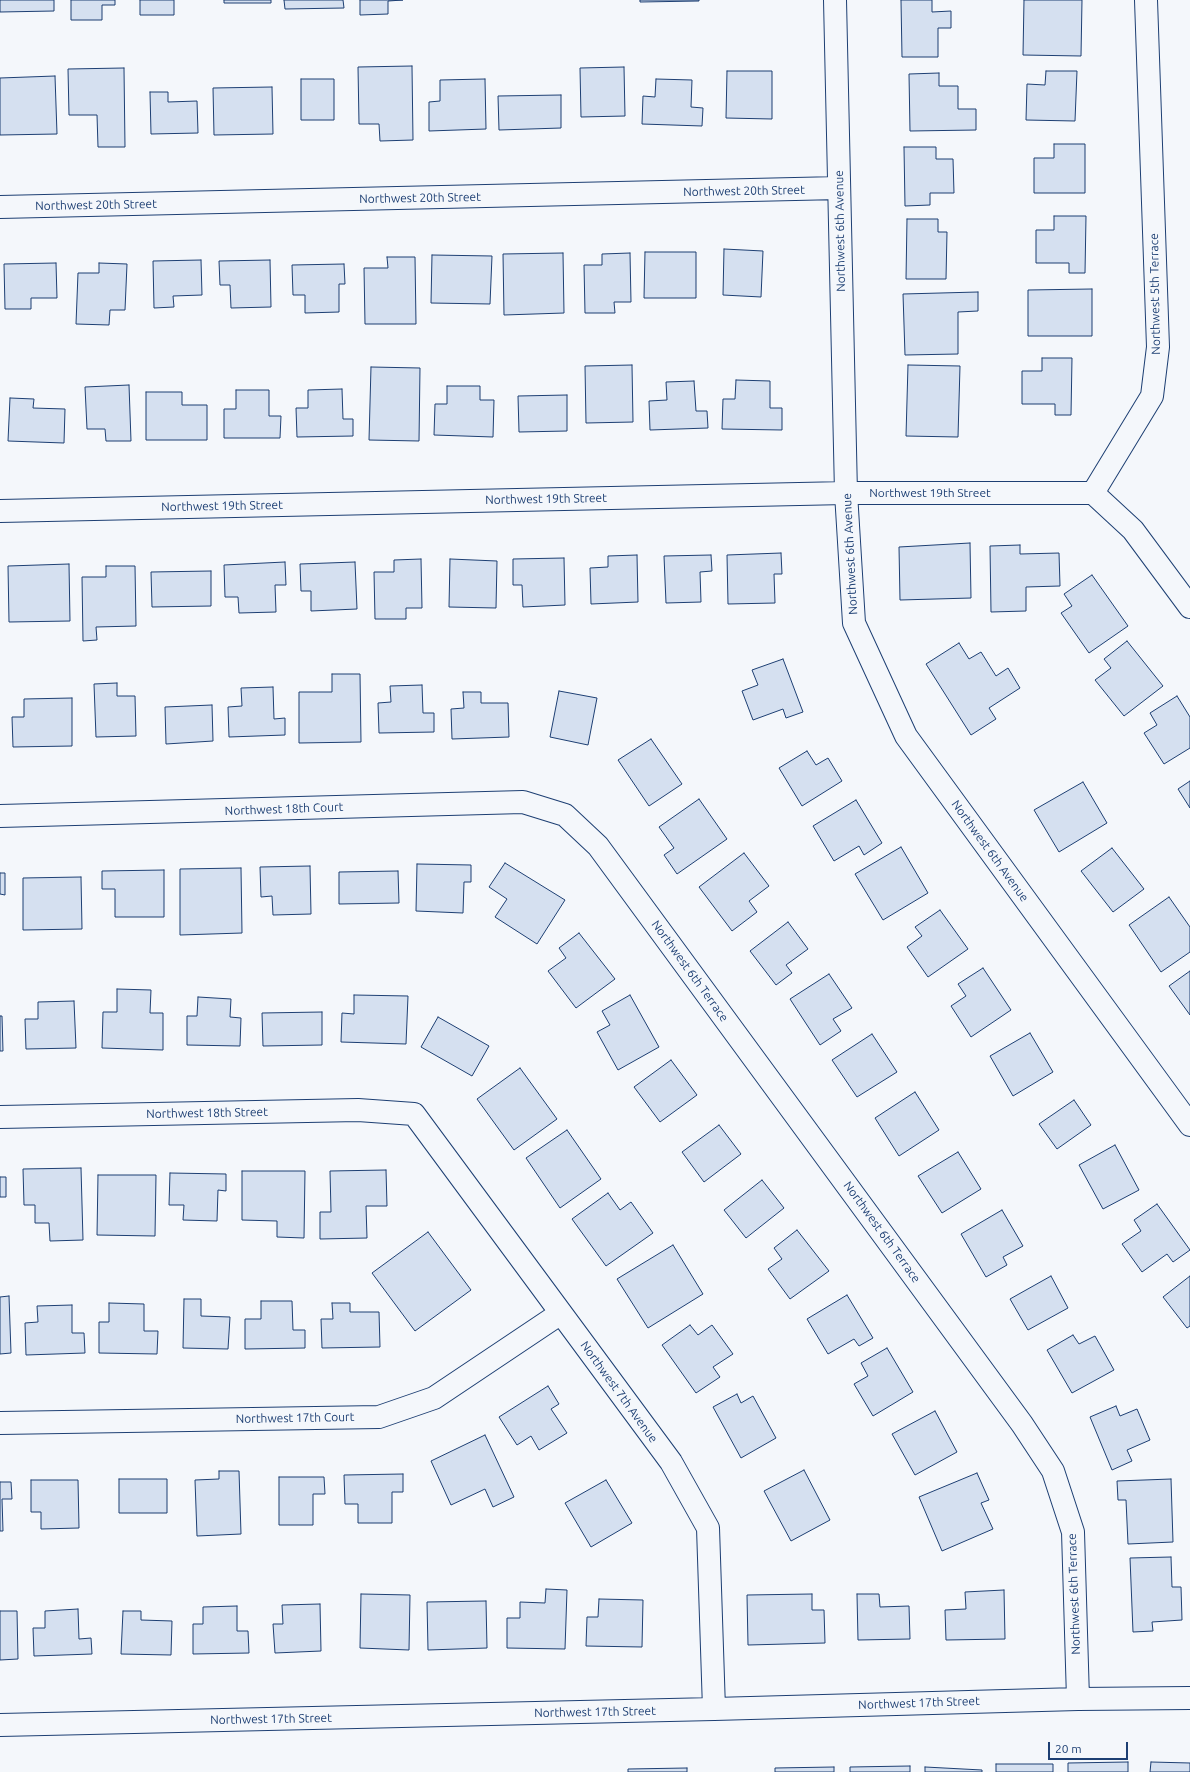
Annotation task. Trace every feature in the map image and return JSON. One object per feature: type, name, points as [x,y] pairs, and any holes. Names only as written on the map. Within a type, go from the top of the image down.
[{"type":"street","name":"Northwest 6th Avenue","points":[[835,0],[846,493],[854,623],[906,736],[1190,1125]]},
{"type":"street","name":"Northwest 5th Terrace","points":[[1093,493],[1152,396],[1158,347],[1146,0]]},
{"type":"street","name":"Northwest 20th Street","points":[[0,207],[839,188]]},
{"type":"street","name":"Northwest 19th Street","points":[[0,511],[846,493],[1093,493]]},
{"type":"street","points":[[1093,493],[1133,530],[1190,607]]},
{"type":"street","name":"Northwest 18th Court","points":[[0,816],[523,802],[565,815]]},
{"type":"street","name":"Northwest 6th Terrace","points":[[565,815],[598,846],[1022,1424],[1054,1471],[1073,1532],[1078,1699]]},
{"type":"street","name":"Northwest 18th Street","points":[[0,1117],[358,1110],[414,1114]]},
{"type":"street","name":"Northwest 7th Avenue","points":[[414,1114],[671,1462],[708,1528],[714,1709]]},
{"type":"street","name":"Northwest 17th Court","points":[[0,1423],[379,1417],[434,1398],[561,1313]]},
{"type":"street","name":"Northwest 17th Street","points":[[0,1725],[714,1709],[1078,1699],[1190,1698]]},
{"type":"building","points":[[0,0],[54,0],[54,11],[0,12]]},
{"type":"building","points":[[71,0],[115,0],[115,5],[102,5],[102,20],[71,20]]},
{"type":"building","points":[[140,0],[174,0],[174,15],[140,15]]},
{"type":"building","points":[[224,0],[271,0],[271,3],[224,3]]},
{"type":"building","points":[[284,0],[343,0],[344,8],[285,9]]},
{"type":"building","points":[[360,0],[403,0],[388,1],[388,14],[360,15]]},
{"type":"building","points":[[640,0],[699,0],[699,1],[640,2]]},
{"type":"building","points":[[901,0],[932,0],[932,12],[951,11],[951,28],[938,28],[938,57],[902,57]]},
{"type":"building","points":[[1024,0],[1082,0],[1081,56],[1023,55]]},
{"type":"building","points":[[412,66],[413,140],[380,141],[379,124],[359,124],[358,67]]},
{"type":"building","points":[[624,67],[625,116],[581,117],[580,68]]},
{"type":"building","points":[[124,68],[125,147],[98,147],[97,115],[69,115],[68,69]]},
{"type":"building","points":[[727,71],[772,71],[772,119],[726,118]]},
{"type":"building","points":[[1046,71],[1077,71],[1075,121],[1026,120],[1027,84],[1045,85]]},
{"type":"building","points":[[939,73],[939,86],[958,86],[958,109],[976,109],[976,130],[910,131],[909,74]]},
{"type":"building","points":[[55,76],[57,134],[0,135],[0,78]]},
{"type":"building","points":[[301,79],[334,79],[334,120],[301,120]]},
{"type":"building","points":[[485,79],[486,129],[429,131],[429,102],[440,101],[440,80]]},
{"type":"building","points":[[656,79],[692,80],[691,107],[703,108],[702,126],[642,124],[643,96],[655,97]]},
{"type":"building","points":[[272,87],[273,134],[214,135],[213,88]]},
{"type":"building","points":[[150,92],[168,92],[168,102],[197,101],[198,133],[151,134]]},
{"type":"building","points":[[561,95],[561,128],[499,130],[498,96]]},
{"type":"building","points":[[1054,144],[1085,144],[1085,193],[1034,193],[1034,158],[1054,158]]},
{"type":"building","points":[[904,147],[936,147],[936,159],[953,159],[954,193],[930,193],[930,205],[905,206]]},
{"type":"building","points":[[1054,216],[1086,216],[1085,273],[1069,273],[1069,263],[1036,263],[1036,230],[1054,230]]},
{"type":"building","points":[[907,219],[938,219],[938,232],[947,232],[946,279],[906,279]]},
{"type":"building","points":[[724,249],[763,251],[761,297],[723,295]]},
{"type":"building","points":[[645,252],[696,252],[696,298],[644,298]]},
{"type":"building","points":[[563,253],[564,313],[504,315],[503,254]]},
{"type":"building","points":[[630,253],[631,302],[614,302],[615,313],[585,313],[584,265],[602,265],[602,254]]},
{"type":"building","points":[[432,255],[492,256],[490,304],[431,303]]},
{"type":"building","points":[[387,257],[415,257],[416,324],[365,324],[364,268],[388,268]]},
{"type":"building","points":[[201,260],[202,295],[173,296],[174,307],[154,308],[153,261]]},
{"type":"building","points":[[270,260],[271,307],[231,308],[230,285],[220,285],[219,261]]},
{"type":"building","points":[[56,263],[57,298],[31,298],[31,309],[5,309],[4,264]]},
{"type":"building","points":[[99,263],[127,264],[125,310],[110,310],[109,325],[76,324],[78,273],[99,273]]},
{"type":"building","points":[[344,264],[345,284],[339,284],[339,312],[305,313],[305,295],[293,295],[292,265]]},
{"type":"building","points":[[1092,289],[1092,336],[1028,336],[1028,290]]},
{"type":"building","points":[[978,292],[978,311],[958,312],[958,354],[905,355],[903,294]]},
{"type":"building","points":[[1042,358],[1072,358],[1071,415],[1055,415],[1055,404],[1022,404],[1022,371],[1042,371]]},
{"type":"building","points":[[632,365],[633,422],[586,423],[585,366]]},
{"type":"building","points":[[908,365],[960,366],[958,437],[906,436]]},
{"type":"building","points":[[371,367],[420,368],[419,441],[369,440]]},
{"type":"building","points":[[736,380],[770,381],[770,408],[782,408],[782,430],[722,429],[723,399],[735,399]]},
{"type":"building","points":[[694,381],[696,411],[707,411],[708,428],[650,430],[649,401],[667,400],[666,382]]},
{"type":"building","points":[[129,385],[131,441],[106,441],[105,429],[87,429],[85,387]]},
{"type":"building","points":[[447,386],[480,386],[480,400],[494,400],[493,437],[434,435],[435,404],[447,404]]},
{"type":"building","points":[[342,389],[343,419],[353,419],[353,436],[297,437],[296,408],[308,408],[308,390]]},
{"type":"building","points":[[236,390],[269,390],[269,416],[281,416],[280,438],[224,438],[224,409],[236,409]]},
{"type":"building","points":[[146,392],[182,392],[182,405],[207,405],[207,440],[146,440]]},
{"type":"building","points":[[567,395],[567,431],[519,432],[518,396]]},
{"type":"building","points":[[10,398],[34,399],[33,408],[65,409],[64,443],[8,441]]},
{"type":"building","points":[[970,543],[971,598],[900,600],[899,547]]},
{"type":"building","points":[[1020,545],[1020,554],[1059,553],[1060,586],[1026,587],[1026,611],[991,612],[990,546]]},
{"type":"building","points":[[781,553],[782,574],[774,574],[775,603],[728,604],[727,555]]},
{"type":"building","points":[[637,555],[638,602],[591,604],[590,568],[608,567],[608,556]]},
{"type":"building","points":[[711,555],[712,571],[700,572],[701,602],[666,603],[664,556]]},
{"type":"building","points":[[564,558],[565,605],[523,607],[522,585],[513,585],[513,559]]},
{"type":"building","points":[[421,559],[422,608],[406,608],[406,619],[375,619],[374,572],[394,572],[394,560]]},
{"type":"building","points":[[450,559],[497,561],[496,608],[449,607]]},
{"type":"building","points":[[285,562],[286,585],[275,585],[276,612],[239,613],[238,597],[225,597],[224,565]]},
{"type":"building","points":[[355,562],[357,609],[311,611],[311,591],[301,591],[300,564]]},
{"type":"building","points":[[69,564],[70,621],[9,622],[8,566]]},
{"type":"building","points":[[106,566],[135,566],[136,626],[96,627],[97,640],[83,641],[82,577],[106,577]]},
{"type":"building","points":[[211,571],[211,606],[152,607],[151,572]]},
{"type":"building","points":[[1092,575],[1128,626],[1089,653],[1061,613],[1072,606],[1064,594]]},
{"type":"building","points":[[1127,641],[1163,686],[1124,716],[1095,680],[1111,668],[1104,659]]},
{"type":"building","points":[[959,643],[969,659],[981,652],[996,676],[1008,668],[1020,688],[989,708],[996,719],[971,735],[926,664]]},
{"type":"building","points":[[783,659],[803,712],[786,718],[783,709],[753,720],[742,691],[758,685],[752,670]]},
{"type":"building","points":[[332,674],[360,674],[361,742],[299,743],[299,692],[332,692]]},
{"type":"building","points":[[117,683],[117,696],[135,696],[136,736],[96,737],[94,684]]},
{"type":"building","points":[[422,685],[423,713],[434,713],[434,732],[379,733],[378,703],[391,702],[390,686]]},
{"type":"building","points":[[273,687],[274,719],[285,718],[285,735],[229,737],[228,707],[242,706],[241,688]]},
{"type":"building","points":[[559,691],[597,698],[588,745],[550,737]]},
{"type":"building","points":[[463,692],[481,692],[481,703],[508,703],[509,737],[452,739],[451,709],[464,708]]},
{"type":"building","points":[[1177,696],[1190,717],[1190,748],[1164,764],[1144,733],[1157,725],[1150,713]]},
{"type":"building","points":[[72,698],[72,746],[13,747],[12,717],[24,717],[24,699]]},
{"type":"building","points":[[212,705],[213,741],[166,744],[165,707]]},
{"type":"building","points":[[651,739],[682,784],[649,806],[618,760]]},
{"type":"building","points":[[807,751],[816,765],[828,758],[842,781],[802,806],[779,768]]},
{"type":"building","points":[[1190,781],[1190,808],[1178,789]]},
{"type":"building","points":[[1083,782],[1107,823],[1059,852],[1034,810]]},
{"type":"building","points":[[699,799],[727,839],[677,874],[664,855],[674,848],[659,827]]},
{"type":"building","points":[[856,800],[882,843],[864,855],[859,846],[834,861],[813,826]]},
{"type":"building","points":[[901,847],[928,893],[883,920],[855,874]]},
{"type":"building","points":[[1112,848],[1144,889],[1113,912],[1081,871]]},
{"type":"building","points":[[744,853],[769,886],[749,901],[757,912],[732,931],[699,887]]},
{"type":"building","points":[[505,863],[565,900],[537,944],[495,917],[507,899],[489,887]]},
{"type":"building","points":[[417,864],[471,865],[471,882],[464,882],[463,913],[416,911]]},
{"type":"building","points":[[310,866],[311,914],[273,915],[272,896],[261,897],[260,867]]},
{"type":"building","points":[[241,868],[242,933],[180,935],[180,869]]},
{"type":"building","points":[[164,870],[164,917],[115,917],[115,889],[102,889],[102,871]]},
{"type":"building","points":[[398,871],[399,903],[339,904],[339,872]]},
{"type":"building","points":[[0,873],[5,873],[5,895],[0,894]]},
{"type":"building","points":[[81,877],[82,929],[23,930],[23,878]]},
{"type":"building","points":[[1169,897],[1190,927],[1190,952],[1161,972],[1129,925]]},
{"type":"building","points":[[940,910],[968,949],[928,977],[907,947],[922,936],[915,927]]},
{"type":"building","points":[[788,922],[808,949],[786,965],[792,973],[776,985],[750,951]]},
{"type":"building","points":[[579,933],[615,979],[576,1008],[548,971],[566,958],[559,948]]},
{"type":"building","points":[[983,968],[1011,1010],[971,1037],[951,1006],[966,996],[958,984]]},
{"type":"building","points":[[1190,971],[1190,1015],[1169,986]]},
{"type":"building","points":[[829,974],[852,1008],[833,1019],[841,1031],[820,1045],[790,999]]},
{"type":"building","points":[[117,989],[151,990],[150,1013],[163,1013],[163,1050],[102,1048],[103,1012],[117,1012]]},
{"type":"building","points":[[354,995],[408,996],[406,1044],[341,1042],[342,1013],[354,1014]]},
{"type":"building","points":[[630,995],[659,1047],[618,1070],[597,1032],[610,1025],[602,1011]]},
{"type":"building","points":[[198,997],[231,999],[230,1017],[241,1018],[240,1046],[187,1045],[187,1016],[197,1016]]},
{"type":"building","points":[[74,1001],[76,1048],[26,1049],[25,1019],[38,1019],[38,1002]]},
{"type":"building","points":[[322,1012],[322,1045],[263,1046],[262,1013]]},
{"type":"building","points":[[0,1016],[2,1016],[3,1051],[0,1051]]},
{"type":"building","points":[[438,1017],[489,1046],[472,1076],[421,1047]]},
{"type":"building","points":[[1030,1033],[1053,1072],[1013,1096],[990,1056]]},
{"type":"building","points":[[872,1034],[897,1072],[857,1097],[832,1060]]},
{"type":"building","points":[[671,1060],[697,1095],[660,1122],[634,1087]]},
{"type":"building","points":[[520,1068],[557,1119],[514,1150],[477,1099]]},
{"type":"building","points":[[915,1092],[939,1130],[899,1156],[875,1118]]},
{"type":"building","points":[[1074,1100],[1091,1125],[1057,1149],[1039,1124]]},
{"type":"building","points":[[719,1125],[741,1154],[704,1182],[682,1152]]},
{"type":"building","points":[[567,1130],[601,1179],[560,1208],[526,1158]]},
{"type":"building","points":[[1115,1145],[1139,1190],[1103,1209],[1079,1165]]},
{"type":"building","points":[[958,1152],[981,1189],[942,1213],[918,1176]]},
{"type":"building","points":[[81,1168],[83,1240],[50,1241],[49,1223],[35,1223],[35,1205],[24,1205],[23,1169]]},
{"type":"building","points":[[386,1170],[387,1206],[366,1206],[367,1238],[320,1239],[320,1212],[331,1212],[330,1171]]},
{"type":"building","points":[[242,1171],[305,1171],[304,1238],[277,1237],[277,1221],[242,1220]]},
{"type":"building","points":[[170,1173],[226,1174],[226,1191],[218,1190],[217,1221],[183,1220],[184,1205],[169,1205]]},
{"type":"building","points":[[98,1175],[156,1175],[155,1236],[97,1235]]},
{"type":"building","points":[[0,1177],[6,1177],[6,1197],[0,1197]]},
{"type":"building","points":[[762,1180],[784,1208],[746,1238],[724,1210]]},
{"type":"building","points":[[608,1193],[620,1210],[631,1202],[653,1233],[606,1266],[572,1219]]},
{"type":"building","points":[[1157,1204],[1190,1250],[1173,1262],[1167,1254],[1142,1272],[1122,1244],[1141,1231],[1134,1220]]},
{"type":"building","points":[[1002,1210],[1023,1246],[1003,1257],[1007,1265],[986,1277],[961,1234]]},
{"type":"building","points":[[797,1230],[829,1271],[790,1299],[768,1269],[782,1259],[774,1248]]},
{"type":"building","points":[[428,1232],[471,1290],[415,1331],[372,1273]]},
{"type":"building","points":[[673,1245],[703,1294],[648,1328],[617,1279]]},
{"type":"building","points":[[1051,1276],[1068,1308],[1028,1330],[1010,1299]]},
{"type":"building","points":[[1190,1276],[1190,1326],[1187,1328],[1163,1297]]},
{"type":"building","points":[[847,1295],[873,1338],[859,1346],[854,1339],[828,1354],[807,1319]]},
{"type":"building","points":[[9,1296],[11,1353],[0,1354],[0,1297]]},
{"type":"building","points":[[184,1299],[201,1299],[201,1316],[230,1317],[228,1349],[183,1348]]},
{"type":"building","points":[[261,1301],[292,1301],[293,1330],[305,1330],[305,1348],[245,1349],[245,1319],[261,1319]]},
{"type":"building","points":[[109,1303],[144,1304],[144,1331],[158,1331],[157,1354],[99,1353],[99,1322],[109,1322]]},
{"type":"building","points":[[332,1303],[350,1303],[350,1312],[379,1312],[380,1347],[322,1348],[321,1319],[333,1319]]},
{"type":"building","points":[[72,1305],[72,1333],[84,1333],[85,1353],[26,1355],[25,1323],[38,1322],[37,1306]]},
{"type":"building","points":[[690,1325],[698,1335],[712,1325],[733,1354],[713,1367],[720,1377],[696,1393],[662,1345]]},
{"type":"building","points":[[1073,1335],[1079,1344],[1095,1336],[1114,1370],[1072,1393],[1047,1350]]},
{"type":"building","points":[[887,1348],[913,1392],[873,1416],[854,1384],[868,1376],[861,1363]]},
{"type":"building","points":[[548,1386],[559,1404],[551,1409],[567,1433],[539,1450],[531,1436],[517,1445],[499,1417]]},
{"type":"building","points":[[737,1394],[741,1403],[753,1396],[776,1438],[741,1458],[713,1407]]},
{"type":"building","points":[[1116,1406],[1120,1416],[1137,1409],[1150,1440],[1127,1450],[1132,1461],[1112,1470],[1090,1417]]},
{"type":"building","points":[[935,1411],[957,1452],[915,1475],[892,1434]]},
{"type":"building","points":[[485,1435],[514,1497],[493,1507],[485,1489],[451,1505],[431,1461]]},
{"type":"building","points":[[804,1470],[830,1520],[791,1541],[764,1491]]},
{"type":"building","points":[[219,1471],[239,1471],[241,1534],[197,1536],[195,1480],[219,1479]]},
{"type":"building","points":[[977,1473],[989,1500],[981,1503],[993,1529],[942,1551],[919,1497]]},
{"type":"building","points":[[403,1474],[403,1492],[392,1492],[392,1523],[358,1523],[358,1504],[345,1504],[344,1475]]},
{"type":"building","points":[[279,1477],[324,1477],[325,1494],[313,1494],[313,1525],[279,1525]]},
{"type":"building","points":[[119,1479],[167,1479],[167,1513],[119,1513]]},
{"type":"building","points":[[1171,1479],[1173,1542],[1128,1544],[1126,1500],[1118,1500],[1117,1481]]},
{"type":"building","points":[[31,1480],[78,1480],[79,1528],[41,1529],[41,1512],[31,1512]]},
{"type":"building","points":[[606,1480],[632,1523],[591,1547],[565,1503]]},
{"type":"building","points":[[0,1482],[11,1482],[12,1499],[2,1499],[3,1531],[0,1531]]},
{"type":"building","points":[[1171,1557],[1172,1587],[1181,1587],[1182,1620],[1152,1622],[1153,1631],[1133,1632],[1130,1558]]},
{"type":"building","points":[[546,1589],[567,1590],[565,1649],[507,1648],[507,1618],[520,1618],[520,1602],[545,1603]]},
{"type":"building","points":[[1004,1590],[1005,1639],[946,1640],[945,1610],[966,1609],[965,1592]]},
{"type":"building","points":[[361,1594],[410,1595],[409,1650],[360,1648]]},
{"type":"building","points":[[812,1594],[812,1610],[824,1610],[825,1643],[748,1645],[747,1595]]},
{"type":"building","points":[[857,1594],[879,1594],[880,1607],[909,1606],[910,1639],[858,1640]]},
{"type":"building","points":[[599,1599],[643,1600],[642,1647],[586,1646],[587,1617],[598,1617]]},
{"type":"building","points":[[486,1601],[487,1648],[428,1650],[427,1602]]},
{"type":"building","points":[[320,1604],[321,1651],[275,1653],[273,1624],[283,1624],[282,1605]]},
{"type":"building","points":[[237,1606],[237,1631],[248,1631],[249,1653],[193,1654],[193,1624],[203,1624],[203,1607]]},
{"type":"building","points":[[78,1609],[79,1639],[91,1638],[92,1654],[34,1656],[33,1628],[45,1628],[45,1611]]},
{"type":"building","points":[[0,1611],[17,1611],[18,1659],[0,1660]]},
{"type":"building","points":[[123,1611],[141,1611],[141,1620],[172,1621],[171,1655],[121,1654]]},
{"type":"building","points":[[1128,1762],[1128,1772],[1068,1772],[1068,1763]]},
{"type":"building","points":[[1151,1762],[1190,1763],[1190,1772],[1150,1772]]},
{"type":"building","points":[[996,1764],[1053,1764],[1053,1772],[996,1772]]},
{"type":"building","points":[[910,1766],[910,1772],[850,1772],[850,1767]]},
{"type":"building","points":[[834,1767],[834,1772],[775,1772],[775,1768]]},
{"type":"building","points":[[925,1767],[982,1770],[982,1772],[925,1772]]},
{"type":"building","points":[[687,1768],[687,1772],[628,1772],[628,1769]]}]
